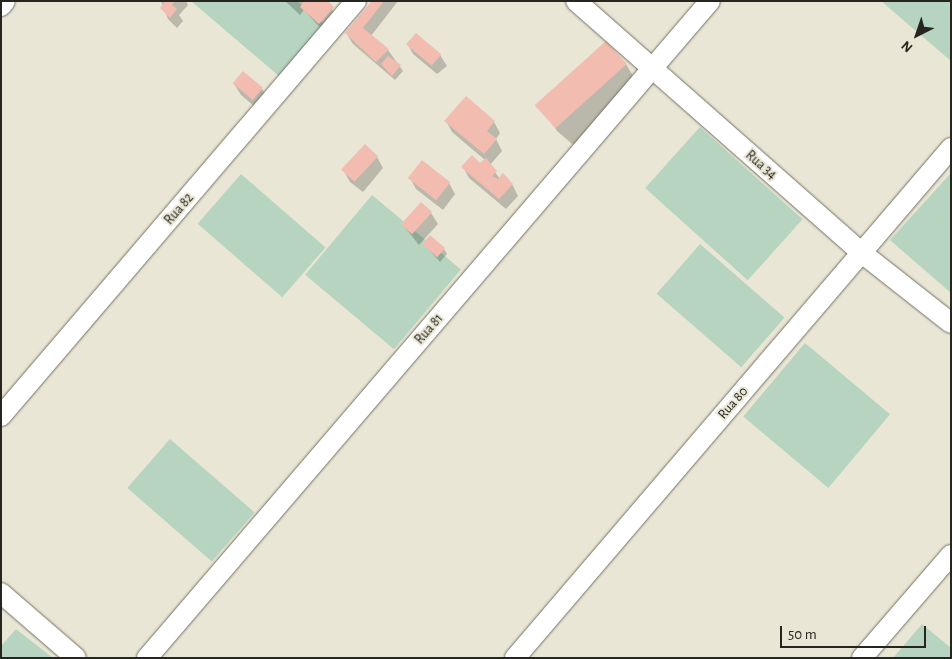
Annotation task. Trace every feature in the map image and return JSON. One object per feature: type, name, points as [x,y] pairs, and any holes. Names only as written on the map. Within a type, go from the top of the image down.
[{"type":"street","points":[[1,6],[5,1]]},
{"type":"street","name":"Rua 82","points":[[1,416],[356,1]]},
{"type":"street","name":"Rua 34","points":[[576,1],[862,253],[951,323]]},
{"type":"street","name":"Rua 81","points":[[147,658],[710,1]]},
{"type":"street","name":"Rua 80","points":[[515,658],[951,148]]},
{"type":"street","points":[[862,658],[951,555]]},
{"type":"street","points":[[1,593],[76,658]]},
{"type":"green space","points":[[191,1],[297,1],[324,24],[279,76]]},
{"type":"green space","points":[[881,1],[951,1],[951,61]]},
{"type":"green space","points":[[700,127],[803,219],[748,280],[645,188]]},
{"type":"green space","points":[[951,173],[951,293],[890,240]]},
{"type":"green space","points":[[241,174],[326,247],[282,297],[198,224]]},
{"type":"green space","points":[[372,195],[461,270],[394,349],[305,275]]},
{"type":"green space","points":[[700,244],[785,317],[741,367],[657,294]]},
{"type":"green space","points":[[805,343],[890,414],[828,488],[743,417]]},
{"type":"green space","points":[[170,439],[255,512],[212,562],[127,488]]},
{"type":"green space","points":[[922,624],[951,648],[951,658],[893,658]]},
{"type":"green space","points":[[16,629],[53,658],[1,658],[1,646]]},
{"type":"building","points":[[165,1],[175,1],[172,5],[177,9],[170,18],[160,8]]},
{"type":"building","points":[[304,1],[328,1],[334,7],[319,24],[300,7]]},
{"type":"building","points":[[372,1],[384,1],[363,28],[389,49],[376,62],[345,33]]},
{"type":"building","points":[[416,33],[441,54],[432,66],[406,44]]},
{"type":"building","points":[[606,41],[627,64],[555,128],[535,105]]},
{"type":"building","points":[[388,56],[401,65],[392,76],[381,64]]},
{"type":"building","points":[[243,71],[263,88],[253,100],[233,83]]},
{"type":"building","points":[[466,96],[495,121],[487,131],[497,139],[484,154],[444,121]]},
{"type":"building","points":[[365,144],[378,156],[354,182],[341,170]]},
{"type":"building","points":[[472,155],[480,163],[486,158],[497,171],[492,176],[498,179],[503,173],[513,184],[499,199],[461,167]]},
{"type":"building","points":[[422,160],[450,182],[436,200],[408,178]]},
{"type":"building","points":[[421,202],[432,212],[412,234],[401,224]]},
{"type":"building","points":[[430,235],[445,248],[437,257],[422,244]]}]
